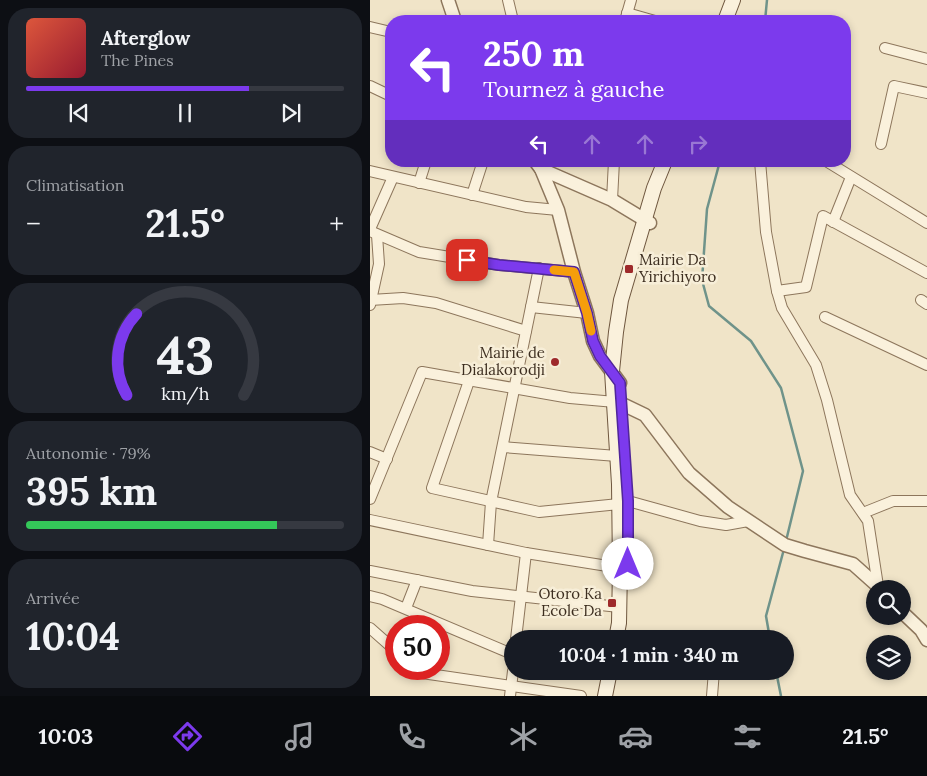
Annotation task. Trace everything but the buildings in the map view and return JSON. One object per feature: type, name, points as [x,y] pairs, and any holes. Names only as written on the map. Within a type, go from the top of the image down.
[{"type":"main road","points":[[722,15],[727,0]]},
{"type":"main road","points":[[727,15],[733,0]]},
{"type":"main road","points":[[647,222],[654,188],[663,167]]},
{"type":"main road","points":[[625,630],[624,502],[616,377],[616,332],[621,300],[668,167]]},
{"type":"main road","points":[[617,630],[624,502],[617,456],[618,403]]},
{"type":"main road","points":[[605,696],[608,680]]},
{"type":"main road","points":[[612,696],[615,680]]},
{"type":"street","points":[[448,0],[452,15]]},
{"type":"street","points":[[508,0],[511,15]]},
{"type":"street","points":[[627,15],[631,0]]},
{"type":"street","points":[[370,27],[385,31]]},
{"type":"street","points":[[885,48],[927,59]]},
{"type":"street","points":[[370,86],[385,93]]},
{"type":"street","points":[[881,144],[894,86],[927,93]]},
{"type":"street","points":[[419,183],[424,167]]},
{"type":"street","points":[[472,195],[480,167]]},
{"type":"street","points":[[539,167],[558,210],[593,341],[600,356],[616,377]]},
{"type":"street","points":[[542,167],[612,200],[647,222]]},
{"type":"street","points":[[612,200],[614,167]]},
{"type":"street","points":[[761,167],[766,232],[777,291],[782,308],[816,365],[827,400],[850,495],[868,521],[879,580]]},
{"type":"street","points":[[836,167],[927,223]]},
{"type":"street","points":[[370,171],[526,207],[558,210]]},
{"type":"street","points":[[393,177],[372,232],[379,264],[370,302],[403,298],[436,303],[526,331]]},
{"type":"street","points":[[834,222],[852,177]]},
{"type":"street","points":[[777,291],[806,288],[823,216],[927,273]]},
{"type":"street","points":[[372,232],[419,252],[499,265],[574,272]]},
{"type":"street","points":[[488,545],[492,502],[539,268]]},
{"type":"street","points":[[531,307],[587,313]]},
{"type":"street","points":[[825,317],[927,365]]},
{"type":"street","points":[[370,499],[422,372],[570,398],[618,403],[645,415],[689,473],[728,507],[748,521],[785,544],[805,552],[853,564],[872,580]]},
{"type":"street","points":[[469,380],[432,488],[538,512],[624,502],[726,526],[748,521]]},
{"type":"street","points":[[503,447],[617,456]]},
{"type":"street","points":[[370,452],[387,459]]},
{"type":"street","points":[[863,513],[892,501],[927,501]]},
{"type":"street","points":[[370,520],[526,553],[620,568]]},
{"type":"street","points":[[517,630],[526,553]]},
{"type":"street","points":[[370,571],[472,591],[619,606]]},
{"type":"street","points":[[406,608],[417,580]]},
{"type":"street","points":[[370,596],[382,598],[504,651]]},
{"type":"street","points":[[911,621],[921,630],[927,640]]},
{"type":"street","points":[[370,628],[385,641]]},
{"type":"street","points":[[450,679],[510,691],[581,696]]},
{"type":"street","points":[[712,696],[713,680]]},
{"type":"waterway","points":[[766,15],[767,0]]},
{"type":"waterway","points":[[718,167],[707,209],[702,280],[709,306],[751,341],[781,388],[803,471],[786,541]]},
{"type":"waterway","points":[[768,630],[766,616],[784,549]]},
{"type":"waterway","points":[[778,680],[781,696]]},
{"type":"slow traffic","points":[[554,270],[574,272],[591,331]]},
{"type":"place","name":"Mairie Da Yirichiyoro","points":[[629,269]]},
{"type":"place","name":"Mairie de Dialakorodji","points":[[555,362]]},
{"type":"place","name":"Otoro Ka Ecole Da","points":[[612,603]]},
{"type":"route","points":[[467,260],[574,272],[587,313],[593,341],[600,356],[620,383],[628,501],[628,564]]}]
